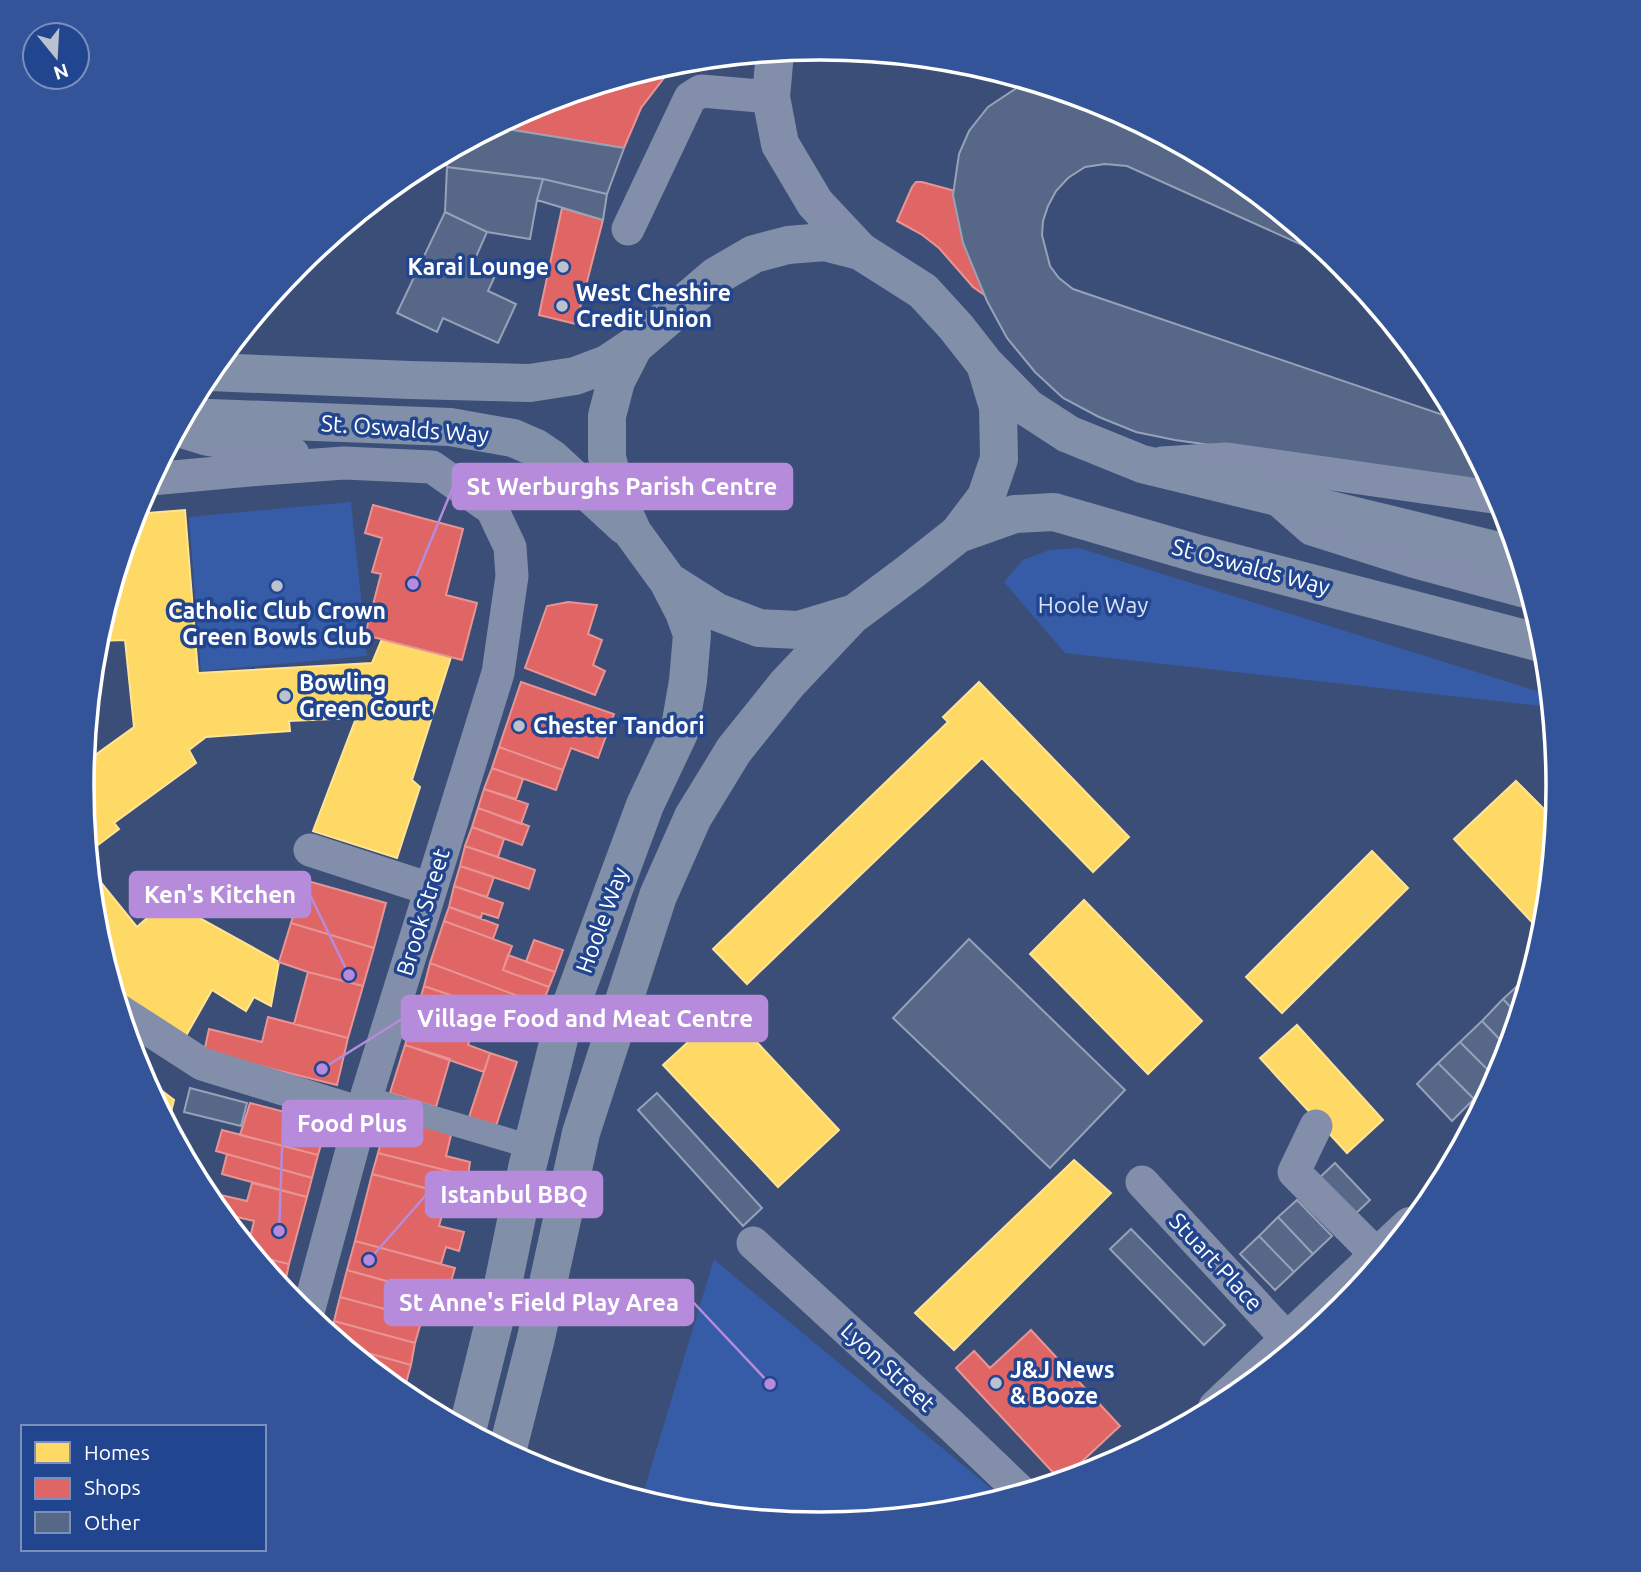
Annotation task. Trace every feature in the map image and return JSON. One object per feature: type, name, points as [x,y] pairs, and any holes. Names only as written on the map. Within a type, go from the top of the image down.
[{"type":"highway","points":[[985,364],[998,407],[999,459],[986,497],[958,534],[855,613],[799,630],[759,628],[717,612],[668,581],[633,533],[615,495],[607,457],[607,416],[616,381],[634,346],[716,276],[754,254],[788,245],[825,242],[860,251],[923,291],[985,364],[1028,408],[1068,434],[1142,464],[1508,553]]},
{"type":"highway","name":"St. Oswalds Way","points":[[223,373],[530,383],[575,376],[607,364],[634,346]]},
{"type":"highway","name":"St. Oswalds Way","points":[[194,417],[450,428],[513,438],[551,458],[633,533]]},
{"type":"highway","name":"St Oswalds Way","points":[[958,534],[1015,514],[1054,512],[1199,554],[1532,641]]},
{"type":"highway","name":"Hoole Way","points":[[469,1422],[560,1035],[645,805],[679,733],[688,681],[692,634],[668,581]]},
{"type":"highway","name":"Hoole Way","points":[[509,1443],[536,1338],[581,1133],[658,896],[693,817],[734,750],[787,684],[855,613]]},
{"type":"street","points":[[774,61],[771,97],[780,144],[815,203],[860,251]]},
{"type":"street","points":[[628,229],[691,98],[701,92],[771,97]]},
{"type":"street","points":[[186,433],[206,439],[344,463]]},
{"type":"street","points":[[1142,464],[1227,459],[1486,496]]},
{"type":"street","points":[[163,478],[344,463]]},
{"type":"street","name":"Brook Street","points":[[310,1303],[363,1105],[498,673],[512,576],[510,548],[492,509],[432,467],[344,463]]},
{"type":"street","points":[[1280,498],[1313,527],[1414,559],[1519,587]]},
{"type":"street","points":[[310,850],[430,889]]},
{"type":"street","points":[[132,1018],[202,1064],[532,1147]]},
{"type":"street","points":[[1316,1126],[1294,1172],[1376,1254]]},
{"type":"street","name":"Stuart Place","points":[[1142,1182],[1289,1341]]},
{"type":"street","name":"Lyon Street","points":[[753,1243],[1015,1486]]},
{"type":"green space","name":"Catholic Club Crown Green Bowls Club","points":[[351,502],[367,656],[201,671],[189,517]]},
{"type":"green space","name":"Hoole Way","points":[[1079,548],[1541,692],[1542,706],[1065,653],[1004,582],[1023,560],[1049,550]]},
{"type":"green space","points":[[714,1259],[995,1491],[915,1506],[820,1512],[726,1506],[644,1491]]},
{"type":"building: Homes","name":"Bowling Green Court","points":[[185,510],[198,673],[372,663],[382,639],[451,657],[412,780],[420,787],[397,858],[313,831],[356,718],[289,721],[290,731],[206,737],[189,750],[196,763],[114,823],[119,829],[97,846],[95,755],[134,727],[125,640],[109,641],[119,598],[147,513]]},
{"type":"building: Homes","points":[[979,682],[1129,837],[1093,872],[982,758],[747,984],[713,949],[948,722],[943,717]]},
{"type":"building: Homes","points":[[1516,781],[1546,811],[1541,881],[1534,924],[1454,839]]},
{"type":"building: Homes","points":[[1372,851],[1408,888],[1282,1013],[1246,977]]},
{"type":"building: Homes","points":[[100,881],[137,927],[167,900],[279,962],[271,1006],[254,997],[246,1011],[212,990],[183,1041],[128,1003],[108,928]]},
{"type":"building: Homes","points":[[1084,900],[1202,1021],[1148,1074],[1030,954]]},
{"type":"building: Homes","points":[[725,1008],[839,1130],[778,1187],[663,1065]]},
{"type":"building: Homes","points":[[1297,1025],[1383,1120],[1347,1153],[1260,1058]]},
{"type":"building: Homes","points":[[161,1090],[174,1100],[171,1111]]},
{"type":"building: Homes","points":[[1074,1160],[1111,1193],[954,1350],[915,1313]]},
{"type":"building: Shops","points":[[665,76],[641,108],[624,148],[509,129],[587,98]]},
{"type":"building: Shops","points":[[1038,93],[1087,110],[1052,115]]},
{"type":"building: Shops","points":[[916,182],[985,199],[1007,301],[996,303],[973,287],[939,248],[897,221]]},
{"type":"building: Shops","points":[[562,208],[603,220],[576,324],[539,315]]},
{"type":"building: Shops","points":[[373,505],[463,529],[446,595],[477,603],[462,660],[365,635],[381,574],[372,572],[382,538],[365,533]]},
{"type":"building: Shops","points":[[568,602],[597,605],[588,634],[602,640],[593,665],[605,671],[595,695],[525,668],[547,606]]},
{"type":"building: Shops","points":[[521,682],[614,714],[598,758],[571,748],[563,770],[499,747]]},
{"type":"building: Shops","points":[[499,747],[563,770],[556,790],[492,768]]},
{"type":"building: Shops","points":[[492,768],[523,779],[516,799],[484,789]]},
{"type":"building: Shops","points":[[484,789],[528,804],[521,824],[478,808]]},
{"type":"building: Shops","points":[[478,808],[529,826],[522,845],[472,827]]},
{"type":"building: Shops","points":[[472,827],[504,839],[498,857],[465,846]]},
{"type":"building: Shops","points":[[465,846],[535,870],[529,889],[460,866]]},
{"type":"building: Shops","points":[[460,866],[494,877],[487,897],[454,886]]},
{"type":"building: Shops","points":[[304,880],[386,903],[374,948],[291,923]]},
{"type":"building: Shops","points":[[454,886],[503,903],[498,918],[482,913],[481,918],[449,907]]},
{"type":"building: Shops","points":[[449,907],[498,925],[493,939],[444,921]]},
{"type":"building: Shops","points":[[444,921],[512,946],[503,970],[549,987],[542,1005],[430,963]]},
{"type":"building: Shops","points":[[291,923],[374,948],[363,986],[279,962]]},
{"type":"building: Shops","points":[[534,940],[563,950],[555,972],[526,962]]},
{"type":"building: Shops","points":[[508,955],[555,972],[549,987],[503,970]]},
{"type":"building: Shops","points":[[430,963],[542,1005],[534,1024],[424,986]]},
{"type":"building: Shops","points":[[308,972],[363,986],[348,1038],[294,1024]]},
{"type":"building: Shops","points":[[424,986],[534,1024],[528,1041],[455,1016],[451,1028],[415,1016]]},
{"type":"building: Shops","points":[[415,1016],[472,1035],[468,1045],[490,1053],[484,1072],[405,1045]]},
{"type":"building: Shops","points":[[268,1017],[348,1038],[337,1085],[204,1052],[209,1029],[262,1042]]},
{"type":"building: Shops","points":[[405,1045],[450,1059],[436,1107],[390,1093]]},
{"type":"building: Shops","points":[[490,1053],[517,1062],[496,1126],[469,1117]]},
{"type":"building: Shops","points":[[250,1103],[327,1123],[318,1155],[240,1135]]},
{"type":"building: Shops","points":[[388,1117],[452,1131],[446,1156],[470,1162],[468,1176],[378,1153]]},
{"type":"building: Shops","points":[[222,1130],[318,1155],[312,1178],[216,1151]]},
{"type":"building: Shops","points":[[378,1153],[468,1176],[462,1198],[372,1174]]},
{"type":"building: Shops","points":[[227,1154],[312,1178],[307,1197],[222,1174]]},
{"type":"building: Shops","points":[[372,1174],[448,1194],[439,1226],[464,1232],[459,1251],[446,1247],[441,1264],[355,1241]]},
{"type":"building: Shops","points":[[252,1183],[307,1197],[289,1264],[269,1259],[248,1233],[251,1234],[254,1221],[236,1217],[220,1195],[247,1201]]},
{"type":"building: Shops","points":[[355,1241],[455,1268],[446,1298],[347,1270]]},
{"type":"building: Shops","points":[[269,1259],[289,1264],[286,1278]]},
{"type":"building: Shops","points":[[347,1270],[430,1293],[422,1319],[340,1297]]},
{"type":"building: Shops","points":[[340,1297],[422,1319],[415,1343],[334,1321]]},
{"type":"building: Shops","points":[[334,1321],[415,1343],[411,1365],[367,1353],[333,1324]]},
{"type":"building: Shops","points":[[1031,1330],[1120,1426],[1078,1465],[1054,1474],[956,1368],[974,1351],[990,1368]]},
{"type":"building: Shops","points":[[367,1353],[411,1365],[406,1382]]},
{"type":"building: Other","points":[[1018,87],[1099,115],[1184,157],[1263,210],[1308,248],[1127,166],[1105,164],[1085,167],[1068,178],[1056,191],[1048,206],[1042,235],[1050,266],[1059,278],[1073,289],[1446,416],[1480,483],[1175,440],[1136,432],[1063,398],[1035,372],[1007,338],[987,301],[963,243],[953,195],[959,154],[969,131],[988,107]]},
{"type":"building: Other","points":[[509,129],[624,148],[607,194],[543,179],[447,167],[447,163],[457,157]]},
{"type":"building: Other","points":[[447,167],[543,179],[530,239],[487,232],[445,212]]},
{"type":"building: Other","points":[[543,179],[607,194],[603,220],[537,200]]},
{"type":"building: Other","points":[[445,212],[487,232],[471,268],[494,278],[488,291],[516,304],[498,343],[443,318],[437,332],[397,313]]},
{"type":"building: Other","points":[[969,939],[1125,1090],[1050,1168],[893,1018]]},
{"type":"building: Other","points":[[1519,985],[1512,1008],[1503,999]]},
{"type":"building: Other","points":[[1503,999],[1512,1008],[1501,1040],[1482,1021]]},
{"type":"building: Other","points":[[1482,1021],[1501,1040],[1489,1071],[1460,1042]]},
{"type":"building: Other","points":[[1460,1042],[1489,1071],[1474,1099],[1438,1063]]},
{"type":"building: Other","points":[[1438,1063],[1474,1099],[1452,1121],[1417,1084]]},
{"type":"building: Other","points":[[190,1088],[247,1103],[241,1126],[184,1112]]},
{"type":"building: Other","points":[[657,1093],[762,1208],[743,1226],[638,1110]]},
{"type":"building: Other","points":[[1335,1163],[1370,1200],[1351,1218],[1316,1181]]},
{"type":"building: Other","points":[[1297,1200],[1332,1236],[1313,1254],[1278,1217]]},
{"type":"building: Other","points":[[1278,1217],[1313,1254],[1294,1272],[1259,1236]]},
{"type":"building: Other","points":[[1131,1229],[1225,1325],[1204,1345],[1110,1249]]},
{"type":"building: Other","points":[[1259,1236],[1294,1272],[1275,1290],[1240,1254]]},
{"type":"place","name":"Karai Lounge","points":[[563,267]]},
{"type":"place","name":"West Cheshire Credit Union","points":[[562,306]]},
{"type":"place","name":"St Werburghs Parish Centre","points":[[413,584]]},
{"type":"place","name":"Catholic Club Crown Green Bowls Club","points":[[277,586]]},
{"type":"place","name":"Bowling Green Court","points":[[285,696]]},
{"type":"place","name":"Chester Tandori","points":[[519,726]]},
{"type":"place","name":"Ken's Kitchen","points":[[349,975]]},
{"type":"place","name":"Village Food and Meat Centre","points":[[322,1069]]},
{"type":"place","name":"Food Plus","points":[[279,1231]]},
{"type":"place","name":"Istanbul BBQ","points":[[369,1260]]},
{"type":"place","name":"J&J News & Booze","points":[[996,1383]]},
{"type":"place","name":"St Anne's Field Play Area","points":[[770,1384]]}]
